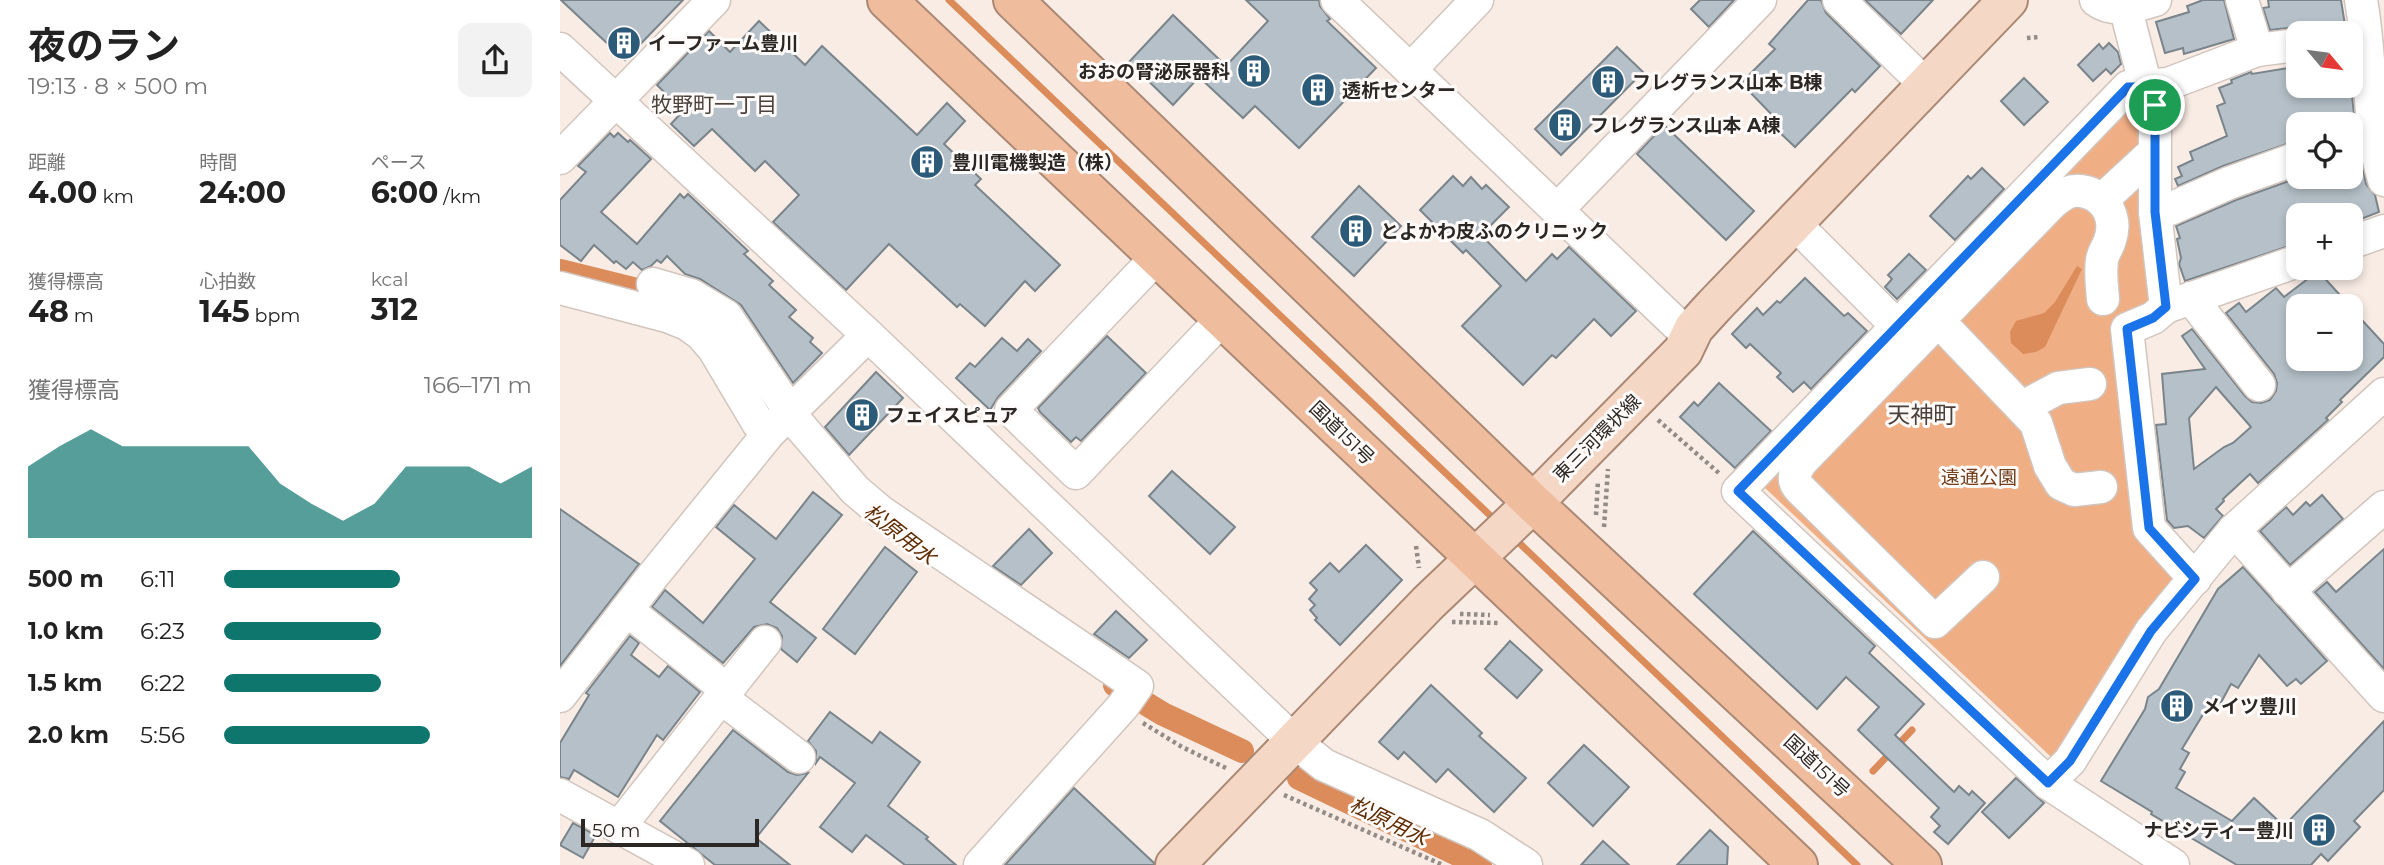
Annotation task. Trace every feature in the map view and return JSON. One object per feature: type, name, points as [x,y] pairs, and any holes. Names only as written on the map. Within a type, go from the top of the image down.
[{"type":"highway","name":"国道151号","points":[[887,0],[1222,319],[1504,530],[1922,865]]},
{"type":"highway","name":"国道151号","points":[[1013,0],[1504,530],[1798,865]]},
{"type":"main road","name":"東三河環状線","points":[[1175,865],[1420,611],[1682,351],[1694,328],[1714,306],[2008,0]]},
{"type":"street","points":[[560,158],[713,0]]},
{"type":"street","points":[[1337,0],[1690,337]]},
{"type":"street","points":[[1411,69],[1477,0]]},
{"type":"street","points":[[1558,209],[1760,0]]},
{"type":"street","points":[[1839,0],[1926,84]]},
{"type":"street","points":[[2155,0],[2111,3],[2155,105],[2155,212],[2178,303],[2259,384]]},
{"type":"street","points":[[2242,0],[2257,50]]},
{"type":"street","points":[[2361,0],[2367,31],[2370,161]]},
{"type":"street","points":[[1983,577],[1950,608],[1885,558],[1816,475],[2128,87],[2168,84],[2257,50],[2286,46]]},
{"type":"street","points":[[560,49],[868,335],[1296,742],[1324,765],[1480,835],[1526,865]]},
{"type":"street","points":[[2102,200],[2154,152]]},
{"type":"street","points":[[2155,212],[2286,163]]},
{"type":"street","points":[[2103,299],[2102,263],[2113,228],[2110,213],[2102,200],[2084,191],[2068,191],[2052,203],[2034,233],[1934,325],[1738,491],[2048,783],[2173,865]]},
{"type":"street","points":[[1794,223],[1934,325],[2023,407],[2036,423],[2050,466],[2062,484],[2074,490],[2101,487]]},
{"type":"street","points":[[2363,238],[2384,231]]},
{"type":"street","points":[[1157,257],[1011,410],[1076,473],[1222,319]]},
{"type":"street","points":[[2195,579],[2149,528],[2127,329],[2178,303],[2286,265]]},
{"type":"street","points":[[653,284],[691,295],[726,316],[779,423]]},
{"type":"street","points":[[560,288],[667,316],[687,324],[701,334],[714,349],[758,423],[799,425],[855,489],[881,512],[1130,696],[980,865]]},
{"type":"street","points":[[560,696],[779,423],[868,335]]},
{"type":"street","points":[[2023,407],[2059,388],[2090,384]]},
{"type":"street","points":[[2048,783],[2070,761],[2151,631],[2234,530],[2384,394]]},
{"type":"street","points":[[2288,591],[2384,507]]},
{"type":"street","points":[[2234,530],[2384,696]]},
{"type":"street","points":[[627,610],[727,690],[728,703],[799,757]]},
{"type":"street","points":[[620,826],[765,642]]},
{"type":"street","points":[[560,795],[688,865]]},
{"type":"path","points":[[2026,38],[2039,37]]},
{"type":"path","points":[[1656,418],[1738,491]]},
{"type":"path","points":[[1596,515],[1598,478]]},
{"type":"path","points":[[1451,613],[1502,616]]},
{"type":"path","points":[[1255,783],[1443,865]]},
{"type":"green space","name":"遠通公園","points":[[2132,95],[2145,101],[2156,301],[2120,326],[2143,531],[2178,572],[2064,753],[2050,756],[1765,488],[1766,472]]},
{"type":"shaded area","points":[[2077,266],[2082,269],[2045,347],[2023,354],[2011,343],[2010,332],[2016,321],[2044,313],[2055,302]]},
{"type":"building","name":"イーファーム豊川","points":[[561,0],[683,0],[625,60]]},
{"type":"building","points":[[1246,0],[1319,0],[1320,6],[1330,19],[1327,21],[1376,68],[1299,148],[1255,106],[1243,118],[1199,77],[1173,105],[1129,62],[1173,15],[1226,66],[1268,21]]},
{"type":"building","points":[[1700,0],[1734,0],[1709,27],[1691,9]]},
{"type":"building","points":[[1808,0],[1821,0],[1826,13],[1880,66],[1855,92],[1852,89],[1795,147],[1775,128],[1780,123],[1741,83],[1775,49],[1769,44]]},
{"type":"building","points":[[1865,0],[1933,0],[1901,34]]},
{"type":"building","points":[[2203,0],[2224,0],[2234,39],[2184,54],[2183,48],[2165,53],[2156,22],[2189,12],[2187,6]]},
{"type":"building","points":[[2268,0],[2341,0],[2344,21],[2286,21],[2286,28],[2270,30],[2263,8],[2269,7]]},
{"type":"building","points":[[759,21],[805,65],[822,46],[917,135],[947,103],[965,121],[944,144],[981,179],[975,185],[1060,265],[1035,291],[1025,281],[985,326],[960,304],[957,307],[889,244],[846,290],[773,222],[799,195],[765,161],[755,171],[712,129],[694,146],[671,124],[683,111],[657,85],[709,31],[730,52]]},
{"type":"building","points":[[2109,43],[2118,52],[2121,64],[2111,74],[2106,69],[2093,81],[2078,65],[2099,44],[2103,49]]},
{"type":"building","points":[[1617,47],[1643,72],[1561,155],[1535,129]]},
{"type":"building","points":[[2286,68],[2286,98],[2352,98],[2354,112],[2286,112],[2286,144],[2223,166],[2178,186],[2175,179],[2182,176],[2178,167],[2193,160],[2190,152],[2227,136],[2217,106],[2225,103],[2219,88],[2232,83],[2231,80],[2251,72]]},
{"type":"building","points":[[2024,78],[2048,102],[2024,125],[2001,101]]},
{"type":"building","points":[[1664,125],[1754,211],[1726,240],[1637,154]]},
{"type":"building","points":[[610,133],[614,137],[618,133],[628,142],[630,140],[651,159],[601,212],[637,244],[680,194],[684,198],[688,194],[748,251],[744,254],[773,281],[769,285],[796,310],[789,317],[813,338],[810,342],[822,353],[793,383],[741,305],[700,279],[685,274],[667,256],[661,263],[657,260],[642,270],[633,262],[626,269],[616,261],[614,263],[594,245],[581,261],[560,245],[560,200],[586,172],[578,166]]},
{"type":"building","points":[[1982,168],[2004,189],[1955,240],[1930,216],[1968,176],[1971,179]]},
{"type":"building","points":[[2363,168],[2366,184],[2375,195],[2379,212],[2363,218],[2363,203],[2286,203],[2286,247],[2185,281],[2179,264],[2181,258],[2177,239],[2180,238],[2176,226],[2286,182],[2286,189],[2363,189]]},
{"type":"building","points":[[1453,176],[1463,186],[1471,177],[1482,189],[1486,185],[1509,207],[1481,235],[1526,281],[1552,254],[1557,259],[1569,247],[1636,311],[1611,336],[1594,319],[1556,358],[1552,355],[1523,385],[1462,326],[1501,286],[1466,250],[1463,253],[1420,210]]},
{"type":"building","name":"とよかわ皮ふのクリニック","points":[[1359,186],[1401,226],[1354,276],[1312,237]]},
{"type":"building","points":[[1909,254],[1926,270],[1897,299],[1885,287],[1892,279],[1888,275]]},
{"type":"building","points":[[1805,278],[1844,316],[1848,313],[1867,331],[1811,389],[1804,382],[1793,392],[1777,377],[1781,373],[1750,344],[1746,348],[1732,334],[1757,308],[1763,315],[1777,301],[1780,303]]},
{"type":"building","points":[[2306,280],[2326,280],[2339,294],[2288,294]]},
{"type":"building","points":[[2276,288],[2284,297],[2286,295],[2286,371],[2363,371],[2363,321],[2384,344],[2384,357],[2340,400],[2342,402],[2326,418],[2328,420],[2258,483],[2250,474],[2223,499],[2216,509],[2223,516],[2204,538],[2188,526],[2174,528],[2167,520],[2156,425],[2166,424],[2162,374],[2205,369],[2182,336],[2192,329],[2245,396],[2252,402],[2270,400],[2276,391],[2274,374],[2226,313],[2239,303],[2246,312]],"holes":[[[2216,387],[2251,427],[2233,443],[2194,469],[2189,418]]]},
{"type":"building","points":[[1107,336],[1146,373],[1081,441],[1076,437],[1071,442],[1038,408]]},
{"type":"building","points":[[1002,338],[1017,351],[1028,339],[1041,351],[998,397],[990,410],[956,378],[970,363],[975,367]]},
{"type":"building","name":"フェイスピュア","points":[[876,372],[903,398],[849,455],[825,427]]},
{"type":"building","points":[[1719,383],[1771,431],[1735,468],[1680,417],[1694,402],[1698,406]]},
{"type":"building","points":[[1172,471],[1235,527],[1210,554],[1149,496]]},
{"type":"building","points":[[813,492],[842,515],[770,602],[816,638],[797,662],[781,649],[782,636],[777,628],[767,624],[754,627],[723,663],[652,607],[665,590],[703,623],[755,559],[716,527],[734,505],[776,539]]},
{"type":"building","points":[[2322,495],[2343,519],[2290,565],[2260,531],[2286,507],[2293,515],[2306,502],[2310,506]]},
{"type":"building","points":[[560,509],[639,564],[560,666]]},
{"type":"building","points":[[1029,529],[1052,553],[1021,585],[993,566]]},
{"type":"building","points":[[1753,531],[1875,646],[1869,653],[1924,704],[1895,735],[1954,792],[1959,786],[1969,795],[1972,791],[1985,803],[1948,844],[1934,832],[1940,826],[1931,817],[1939,808],[1858,730],[1879,707],[1846,677],[1817,709],[1694,594]]},
{"type":"building","points":[[1366,545],[1402,580],[1340,645],[1315,620],[1317,618],[1310,610],[1315,605],[1309,599],[1317,590],[1310,583],[1330,563],[1339,572]]},
{"type":"building","points":[[885,547],[917,572],[855,654],[823,629]]},
{"type":"building","points":[[2384,549],[2384,669],[2315,592],[2327,582],[2336,592]]},
{"type":"building","points":[[2243,567],[2327,661],[2301,684],[2296,679],[2287,686],[2259,655],[2238,688],[2231,684],[2218,708],[2210,703],[2182,749],[2189,753],[2180,769],[2185,772],[2176,788],[2232,821],[2254,798],[2284,826],[2384,721],[2384,790],[2354,821],[2360,827],[2328,861],[2321,854],[2311,865],[2237,865],[2101,781],[2145,709],[2148,697],[2159,689],[2218,589]]},
{"type":"building","points":[[1116,611],[1147,640],[1129,658],[1094,634]]},
{"type":"building","points":[[630,636],[639,643],[631,655],[659,677],[668,666],[700,692],[663,740],[657,735],[618,797],[574,770],[569,779],[560,777],[560,743],[589,695],[586,693]]},
{"type":"building","points":[[1510,641],[1542,670],[1517,698],[1485,669]]},
{"type":"building","points":[[1431,685],[1482,733],[1479,736],[1526,778],[1494,812],[1448,769],[1436,782],[1404,752],[1398,759],[1379,742]]},
{"type":"building","points":[[830,712],[872,743],[880,732],[920,762],[888,806],[928,837],[926,839],[956,865],[905,865],[866,835],[852,852],[820,827],[855,783],[820,757],[816,763],[816,751],[808,741]]},
{"type":"building","points":[[733,730],[788,772],[797,775],[808,773],[756,838],[790,865],[715,865],[660,821]]},
{"type":"building","points":[[1584,745],[1629,787],[1593,826],[1548,783]]},
{"type":"building","points":[[2016,778],[2044,803],[2009,838],[1982,812]]},
{"type":"building","points":[[1074,788],[1154,863],[1154,865],[1005,865]]},
{"type":"building","points":[[573,823],[596,835],[583,858],[560,845]]},
{"type":"building","points":[[1710,830],[1728,847],[1727,865],[1677,865]]},
{"type":"building","points":[[1603,841],[1629,865],[1581,865]]},
{"type":"waterway","points":[[949,0],[1497,522]]},
{"type":"waterway","name":"松原用水","points":[[560,271],[669,298]]},
{"type":"waterway","points":[[1513,537],[1857,865]]},
{"type":"waterway","name":"松原用水","points":[[1115,685],[1163,714],[1242,751]]},
{"type":"waterway","points":[[1873,771],[1912,730]]},
{"type":"waterway","name":"松原用水","points":[[1299,778],[1480,865]]},
{"type":"place","name":"イーファーム豊川","points":[[624,43]]},
{"type":"place","name":"おおの腎泌尿器科","points":[[1254,71]]},
{"type":"place","name":"フレグランス山本 B棟","points":[[1608,82]]},
{"type":"place","name":"透析センター","points":[[1318,90]]},
{"type":"place","name":"フレグランス山本 A棟","points":[[1565,125]]},
{"type":"place","name":"豊川電機製造（株）","points":[[927,162]]},
{"type":"place","name":"とよかわ皮ふのクリニック","points":[[1356,231]]},
{"type":"place","name":"フェイスピュア","points":[[862,415]]},
{"type":"place","name":"メイツ豊川","points":[[2177,706]]},
{"type":"place","name":"ナビシティー豊川","points":[[2319,830]]},
{"type":"district","name":"牧野町一丁目","points":[[714,104]]},
{"type":"district","name":"天神町","points":[[1922,415]]},
{"type":"route","points":[[2128,87],[2146,87],[2155,105],[2155,212],[2166,307],[2153,318],[2127,329],[2149,528],[2195,579],[2151,631],[2070,761],[2048,783],[1738,491],[2128,87]]}]
